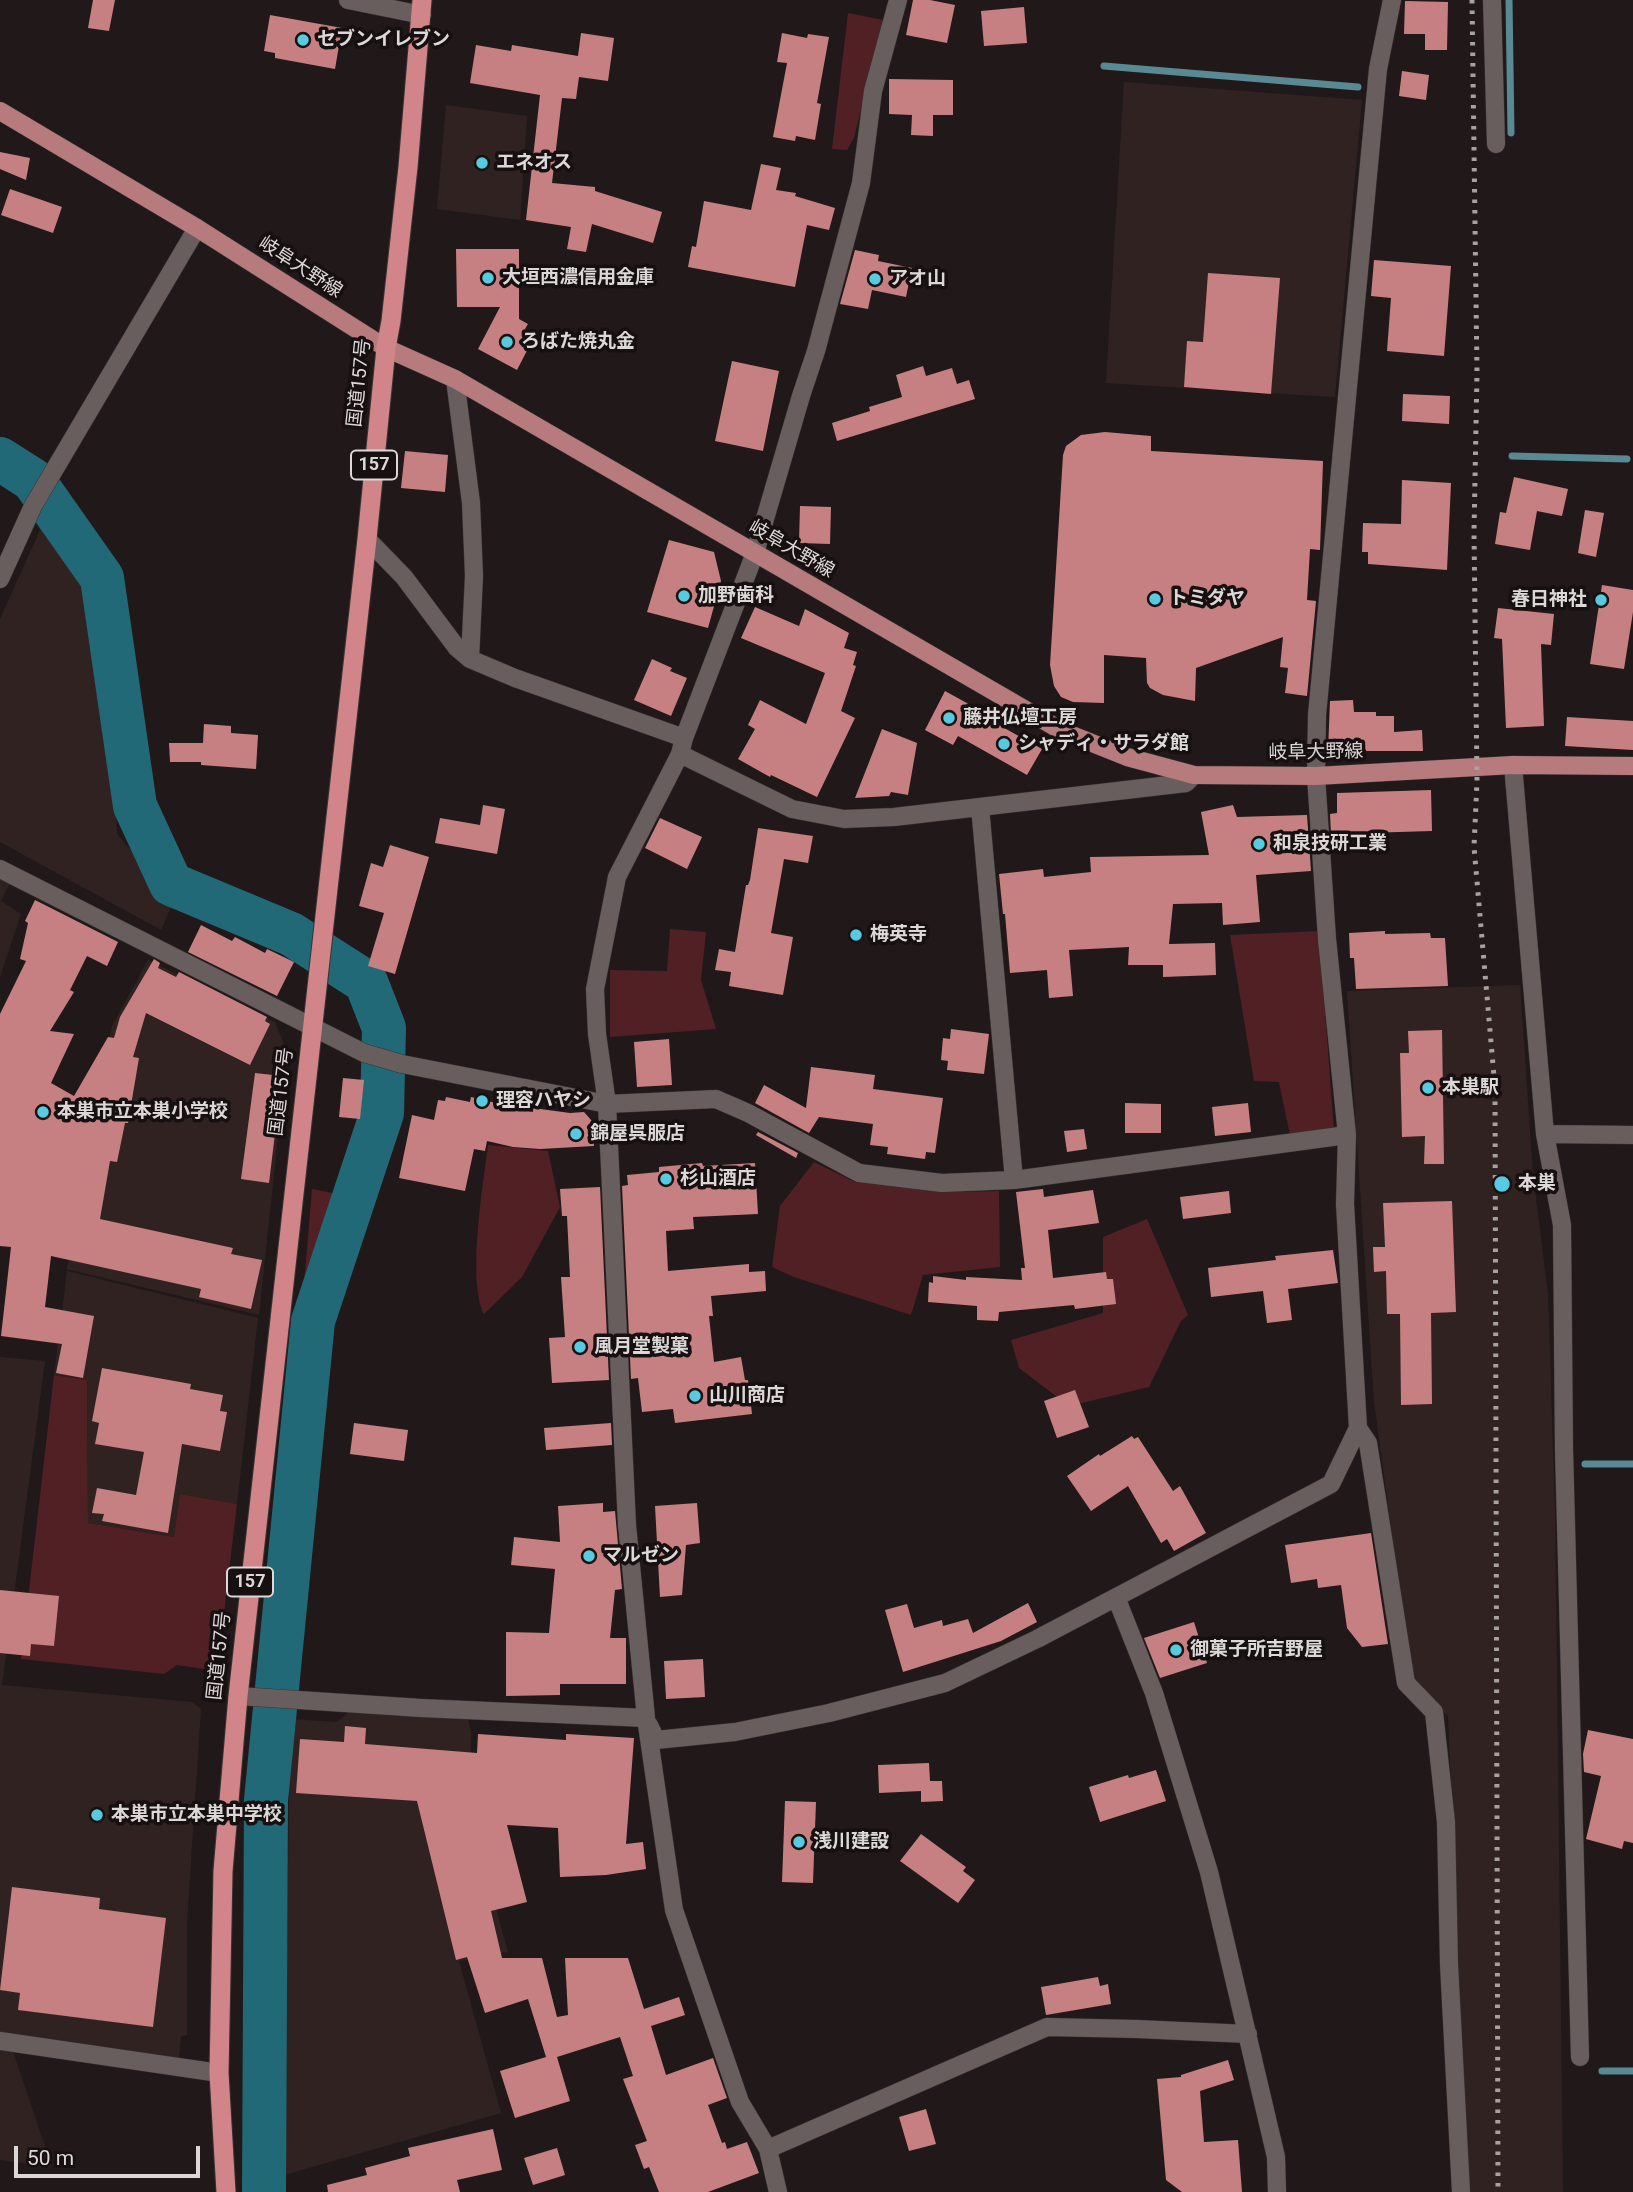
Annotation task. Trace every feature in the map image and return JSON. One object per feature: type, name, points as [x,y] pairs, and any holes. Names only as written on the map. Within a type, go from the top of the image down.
[{"type":"highway","name":"国道157号","points":[[226,2192],[219,2073],[223,1871],[238,1696],[386,348],[402,226],[422,7]]},
{"type":"main road","name":"岐阜大野線","points":[[0,111],[197,228],[386,348],[454,379],[1062,731],[1127,757],[1194,775],[1316,776],[1513,765],[1633,766]]},
{"type":"street","points":[[348,0],[422,7]]},
{"type":"street","points":[[778,2192],[768,2150],[740,2102],[674,1910],[646,1718],[625,1489],[607,1104],[597,1034],[595,989],[617,877],[682,746],[755,553],[816,351],[861,183],[873,91],[898,0]]},
{"type":"street","points":[[646,1718],[656,1740],[734,1732],[829,1713],[945,1684],[1037,1639],[1331,1484],[1358,1428],[1345,1204],[1347,1135],[1327,939],[1316,776],[1317,715],[1378,69],[1392,0]]},
{"type":"street","points":[[1492,0],[1496,144]]},
{"type":"street","points":[[0,579],[33,506],[197,228]]},
{"type":"street","points":[[454,379],[471,503],[474,576],[470,659]]},
{"type":"street","points":[[367,539],[404,578],[457,648],[470,659],[682,746],[792,809],[845,819],[894,817],[1186,783],[1194,775]]},
{"type":"street","points":[[1513,765],[1545,1134],[1562,1225],[1564,1449],[1580,2057]]},
{"type":"street","points":[[980,807],[1014,1180]]},
{"type":"street","points":[[0,869],[364,1053],[402,1064],[607,1104],[716,1099],[859,1172],[942,1183],[1014,1180],[1347,1135]]},
{"type":"street","points":[[1545,1134],[1633,1135]]},
{"type":"street","points":[[1358,1428],[1368,1443],[1406,1683],[1434,1712],[1446,1822],[1449,1964],[1461,2192]]},
{"type":"street","points":[[1116,1597],[1154,1693],[1209,1872],[1276,2157],[1277,2192]]},
{"type":"street","points":[[238,1696],[646,1718]]},
{"type":"street","points":[[768,2150],[1047,2027],[1248,2034]]},
{"type":"street","points":[[0,2041],[219,2073]]},
{"type":"shaded area","points":[[848,13],[883,20],[854,138],[847,150],[832,149]]},
{"type":"shaded area","points":[[1124,82],[1362,100],[1335,397],[1106,383]]},
{"type":"shaded area","name":"エネオス","points":[[446,105],[527,116],[520,220],[437,209]]},
{"type":"shaded area","points":[[46,517],[90,575],[112,738],[117,834],[174,900],[161,930],[0,842],[0,619]]},
{"type":"shaded area","points":[[0,873],[12,879],[1,901],[21,914],[0,977]]},
{"type":"shaded area","points":[[670,929],[706,932],[701,980],[716,1029],[610,1037],[610,970],[667,971]]},
{"type":"shaded area","points":[[1319,931],[1334,1131],[1290,1135],[1279,1082],[1254,1081],[1230,935]]},
{"type":"shaded area","points":[[148,960],[275,1022],[287,1052],[259,1315],[67,1269],[112,1026]]},
{"type":"shaded area","points":[[1520,985],[1533,1175],[1548,1294],[1555,1510],[1563,2192],[1468,2192],[1448,1716],[1412,1681],[1374,1402],[1347,991]]},
{"type":"shaded area","points":[[488,1145],[548,1151],[560,1207],[522,1277],[484,1314],[479,1299],[476,1256]]},
{"type":"shaded area","points":[[814,1162],[855,1182],[943,1192],[999,1191],[1000,1267],[923,1275],[911,1315],[794,1277],[772,1267],[780,1206]]},
{"type":"shaded area","points":[[312,1189],[342,1195],[320,1281],[303,1296]]},
{"type":"shaded area","points":[[1147,1219],[1188,1315],[1181,1321],[1149,1387],[1069,1406],[1019,1368],[1011,1340],[1103,1313],[1103,1237]]},
{"type":"shaded area","points":[[67,1271],[258,1318],[237,1504],[180,1494],[174,1537],[88,1523],[87,1380],[54,1375]]},
{"type":"shaded area","name":"本巣市立本巣中学校","points":[[0,1357],[45,1361],[2,1685],[192,1702],[201,1709],[187,1922],[187,2035],[181,2036],[179,2059],[8,2037],[52,2167],[0,2160]]},
{"type":"shaded area","points":[[54,1375],[87,1380],[88,1523],[174,1537],[180,1494],[237,1504],[217,1671],[177,1665],[164,1674],[21,1659]]},
{"type":"shaded area","points":[[349,1712],[467,1717],[471,1732],[469,1812],[508,1952],[459,1961],[501,2113],[284,2175],[290,1719],[337,1722]]},
{"type":"building","points":[[93,0],[115,0],[109,31],[88,28]]},
{"type":"building","points":[[913,0],[955,5],[947,43],[906,35]]},
{"type":"building","points":[[1405,1],[1448,2],[1447,50],[1425,50],[1425,34],[1404,34]]},
{"type":"building","points":[[1024,7],[1027,43],[984,46],[981,11]]},
{"type":"building","name":"セブンイレブン","points":[[270,15],[342,28],[335,69],[275,58],[275,53],[264,51]]},
{"type":"building","points":[[581,33],[614,38],[608,81],[579,77],[576,99],[562,98],[552,183],[595,187],[595,191],[662,212],[653,243],[592,224],[586,252],[567,249],[571,227],[526,220],[540,95],[470,83],[476,45],[511,51],[512,45],[578,56]]},
{"type":"building","points":[[782,33],[807,38],[808,34],[829,37],[817,103],[821,104],[815,140],[796,136],[795,141],[773,137],[787,63],[777,62]]},
{"type":"building","points":[[1402,71],[1429,75],[1426,100],[1399,96]]},
{"type":"building","points":[[889,79],[953,80],[953,115],[933,115],[933,136],[911,135],[912,115],[889,114]]},
{"type":"building","points":[[0,152],[30,158],[26,180],[0,169]]},
{"type":"building","points":[[761,164],[781,168],[776,190],[796,193],[795,196],[835,208],[829,230],[807,225],[795,287],[688,267],[692,246],[696,247],[704,201],[751,210]]},
{"type":"building","points":[[10,189],[62,207],[53,233],[1,215]]},
{"type":"building","name":"大垣西濃信用金庫","points":[[456,249],[519,249],[519,319],[528,324],[525,329],[535,335],[517,370],[478,349],[500,307],[457,307]]},
{"type":"building","name":"アオ山","points":[[855,250],[879,255],[878,261],[912,268],[906,297],[872,290],[868,309],[840,304]]},
{"type":"building","points":[[1374,260],[1451,266],[1444,356],[1387,351],[1391,298],[1371,296]]},
{"type":"building","points":[[1208,273],[1280,278],[1271,394],[1184,387],[1187,341],[1203,342]]},
{"type":"building","points":[[732,361],[779,371],[763,451],[715,441]]},
{"type":"building","points":[[923,366],[926,376],[952,368],[957,384],[969,380],[975,399],[837,441],[832,423],[870,411],[869,407],[902,397],[896,375]]},
{"type":"building","points":[[1403,394],[1450,396],[1449,424],[1402,421]]},
{"type":"building","name":"トミダヤ","points":[[1105,432],[1151,436],[1151,451],[1323,461],[1320,550],[1310,549],[1307,600],[1316,601],[1307,696],[1285,693],[1288,668],[1280,667],[1283,637],[1196,668],[1195,701],[1163,695],[1150,688],[1147,683],[1146,658],[1104,655],[1104,703],[1073,702],[1061,697],[1054,686],[1050,665],[1063,455],[1066,446],[1081,435]]},
{"type":"building","points":[[405,451],[448,455],[445,492],[401,488]]},
{"type":"building","points":[[1514,477],[1568,489],[1562,516],[1537,511],[1530,550],[1495,544],[1500,512],[1506,513]]},
{"type":"building","points":[[1402,480],[1451,483],[1447,570],[1368,564],[1368,552],[1362,552],[1363,523],[1401,524]]},
{"type":"building","points":[[800,506],[831,507],[830,544],[799,543]]},
{"type":"building","points":[[1585,510],[1604,513],[1596,557],[1578,553]]},
{"type":"building","name":"加野歯科","points":[[669,540],[714,552],[721,581],[708,628],[647,612]]},
{"type":"building","points":[[1602,585],[1633,590],[1633,612],[1624,669],[1590,664]]},
{"type":"building","points":[[755,607],[799,626],[805,609],[849,633],[844,648],[857,652],[853,665],[856,666],[841,711],[855,718],[817,797],[771,775],[770,777],[738,759],[755,729],[748,725],[760,700],[806,724],[825,673],[741,638]]},
{"type":"building","points":[[1498,608],[1554,614],[1551,645],[1541,644],[1544,726],[1506,728],[1502,639],[1494,638]]},
{"type":"building","points":[[652,659],[687,678],[671,716],[634,700]]},
{"type":"building","points":[[945,691],[974,707],[972,710],[1042,749],[1027,775],[958,736],[953,745],[925,730]]},
{"type":"building","points":[[1353,700],[1354,712],[1376,712],[1376,716],[1394,716],[1394,732],[1422,730],[1423,751],[1356,751],[1356,755],[1334,756],[1333,750],[1328,751],[1330,701]]},
{"type":"building","points":[[1567,717],[1633,721],[1633,750],[1565,746]]},
{"type":"building","points":[[204,724],[231,726],[231,733],[258,735],[256,769],[201,765],[201,762],[170,762],[169,743],[203,743]]},
{"type":"building","points":[[882,729],[917,743],[908,795],[891,792],[889,796],[855,798]]},
{"type":"building","points":[[1431,790],[1432,831],[1331,834],[1330,814],[1337,813],[1337,793]]},
{"type":"building","points":[[483,805],[505,809],[497,854],[435,843],[440,818],[480,825]]},
{"type":"building","points":[[1233,805],[1237,817],[1307,815],[1311,871],[1256,875],[1260,922],[1223,925],[1222,903],[1173,904],[1169,944],[1215,943],[1216,975],[1163,977],[1163,965],[1128,965],[1129,947],[1069,950],[1073,996],[1049,998],[1047,970],[1010,973],[999,874],[1043,869],[1044,877],[1091,872],[1090,857],[1209,855],[1201,812]]},
{"type":"building","points":[[660,818],[702,837],[687,869],[645,848]]},
{"type":"building","points":[[758,828],[813,836],[808,863],[784,859],[771,933],[793,937],[783,995],[729,986],[731,972],[715,970],[719,949],[735,952]]},
{"type":"building","points":[[390,845],[429,857],[395,974],[368,966],[384,913],[359,906],[371,863],[383,867]]},
{"type":"building","points":[[35,900],[118,942],[107,966],[87,956],[70,990],[74,992],[50,1031],[74,1034],[51,1083],[74,1096],[108,1037],[114,1038],[120,1017],[154,959],[160,963],[158,968],[176,977],[179,972],[267,1017],[265,1021],[270,1024],[250,1065],[146,1013],[133,1057],[139,1058],[128,1123],[125,1123],[117,1162],[110,1161],[100,1219],[233,1248],[231,1254],[262,1260],[251,1309],[199,1297],[201,1289],[51,1256],[45,1307],[94,1316],[83,1378],[56,1373],[62,1344],[1,1336],[11,1247],[0,1246],[0,1014],[26,961],[20,959],[28,923],[25,921]]},
{"type":"building","points":[[201,925],[232,941],[235,937],[265,953],[267,949],[294,962],[277,996],[188,952]]},
{"type":"building","points":[[1385,931],[1385,934],[1430,933],[1431,938],[1445,938],[1448,986],[1356,989],[1354,958],[1350,958],[1349,933]]},
{"type":"building","points":[[951,1029],[989,1034],[984,1074],[947,1070],[948,1061],[941,1060],[943,1038],[950,1039]]},
{"type":"building","name":"本巣駅","points":[[1442,1030],[1444,1164],[1424,1164],[1425,1136],[1402,1137],[1400,1053],[1409,1053],[1408,1031]]},
{"type":"building","points":[[669,1039],[672,1085],[637,1087],[634,1042]]},
{"type":"building","points":[[811,1067],[875,1075],[873,1089],[943,1098],[935,1153],[926,1152],[925,1159],[887,1154],[888,1147],[870,1145],[873,1124],[819,1117],[809,1133],[755,1103],[764,1085],[806,1108]]},
{"type":"building","points":[[255,1073],[282,1076],[269,1183],[241,1179]]},
{"type":"building","points":[[343,1078],[364,1080],[360,1119],[339,1117]]},
{"type":"building","points":[[446,1097],[470,1102],[471,1097],[533,1112],[533,1108],[584,1112],[592,1121],[594,1146],[540,1149],[487,1141],[485,1151],[474,1149],[465,1191],[399,1178],[412,1115],[434,1120],[438,1100],[445,1101]]},
{"type":"building","points":[[1125,1103],[1161,1104],[1161,1133],[1125,1133]]},
{"type":"building","points":[[1248,1103],[1251,1132],[1215,1136],[1212,1107]]},
{"type":"building","points":[[1084,1129],[1087,1149],[1067,1152],[1064,1131]]},
{"type":"building","points":[[758,1132],[798,1153],[796,1158],[756,1135]]},
{"type":"building","points":[[702,1163],[703,1166],[755,1163],[758,1214],[693,1217],[694,1229],[666,1231],[668,1271],[749,1264],[749,1272],[765,1271],[766,1291],[711,1296],[713,1316],[709,1316],[714,1362],[741,1357],[745,1380],[748,1380],[752,1414],[675,1423],[673,1409],[642,1412],[638,1378],[631,1379],[622,1186],[628,1185],[627,1175],[659,1172],[659,1167]]},
{"type":"building","points":[[600,1187],[609,1380],[552,1383],[549,1338],[565,1337],[561,1277],[570,1277],[567,1216],[562,1216],[560,1189]]},
{"type":"building","points":[[1043,1189],[1044,1197],[1093,1190],[1099,1223],[1048,1230],[1053,1278],[1106,1272],[1107,1279],[1113,1279],[1116,1304],[1075,1309],[1074,1305],[999,1312],[998,1321],[977,1320],[977,1306],[928,1302],[929,1282],[933,1283],[933,1276],[966,1280],[966,1277],[1022,1280],[1021,1268],[1025,1268],[1016,1192]]},
{"type":"building","points":[[1229,1191],[1231,1213],[1183,1219],[1180,1197]]},
{"type":"building","points":[[1452,1201],[1456,1312],[1431,1313],[1432,1404],[1401,1405],[1400,1314],[1387,1314],[1386,1271],[1374,1272],[1373,1247],[1385,1247],[1383,1203]]},
{"type":"building","points":[[1333,1250],[1338,1283],[1288,1289],[1292,1320],[1267,1323],[1263,1291],[1211,1297],[1208,1268],[1276,1260],[1275,1256]]},
{"type":"building","points":[[102,1368],[191,1384],[190,1389],[223,1395],[220,1411],[227,1412],[220,1451],[182,1444],[168,1533],[102,1521],[104,1514],[92,1513],[97,1488],[136,1495],[144,1452],[95,1444],[99,1423],[92,1421]]},
{"type":"building","points":[[1075,1390],[1089,1427],[1057,1438],[1044,1401]]},
{"type":"building","points":[[354,1423],[408,1430],[404,1461],[350,1454]]},
{"type":"building","points":[[611,1423],[612,1445],[546,1450],[544,1428]]},
{"type":"building","points":[[1132,1436],[1134,1439],[1138,1437],[1173,1491],[1180,1486],[1206,1533],[1174,1551],[1167,1539],[1161,1543],[1128,1486],[1091,1511],[1067,1476]]},
{"type":"building","points":[[603,1503],[603,1512],[615,1511],[622,1589],[615,1590],[610,1638],[626,1638],[626,1684],[560,1684],[560,1695],[506,1696],[506,1632],[549,1633],[555,1569],[511,1565],[514,1537],[560,1542],[558,1506]]},
{"type":"building","points":[[697,1503],[700,1543],[686,1545],[682,1595],[660,1597],[655,1506]]},
{"type":"building","points":[[1371,1533],[1388,1644],[1362,1647],[1347,1628],[1341,1585],[1318,1588],[1317,1579],[1291,1583],[1285,1545]]},
{"type":"building","points":[[0,1590],[59,1596],[54,1646],[31,1644],[30,1656],[0,1653]]},
{"type":"building","points":[[1028,1603],[1037,1622],[1001,1641],[903,1672],[885,1610],[907,1604],[914,1628],[942,1620],[943,1626],[968,1619],[973,1633]]},
{"type":"building","name":"御菓子所吉野屋","points":[[1194,1622],[1207,1663],[1160,1678],[1144,1638]]},
{"type":"building","points":[[703,1659],[705,1697],[666,1699],[664,1661]]},
{"type":"building","points":[[345,1726],[366,1728],[365,1744],[477,1753],[478,1734],[566,1740],[566,1734],[634,1738],[626,1844],[643,1842],[646,1869],[606,1875],[560,1877],[558,1828],[507,1825],[527,1902],[491,1911],[502,1958],[542,1958],[557,2017],[568,2015],[565,1958],[628,1958],[644,2009],[679,1997],[685,2015],[651,2026],[666,2075],[713,2058],[727,2098],[708,2105],[722,2143],[725,2142],[727,2149],[747,2142],[759,2173],[708,2192],[659,2192],[649,2167],[644,2169],[635,2145],[647,2141],[623,2079],[633,2076],[620,2037],[557,2057],[570,2101],[515,2118],[500,2071],[546,2057],[528,1999],[485,2013],[467,1957],[456,1960],[417,1801],[296,1793],[300,1739],[344,1742]]},
{"type":"building","points":[[1588,1730],[1633,1739],[1633,1843],[1624,1841],[1622,1849],[1586,1839],[1601,1776],[1584,1772],[1583,1754]]},
{"type":"building","points":[[929,1763],[930,1781],[942,1781],[943,1801],[921,1802],[921,1791],[879,1793],[878,1765]]},
{"type":"building","points":[[1156,1770],[1166,1801],[1100,1822],[1089,1787]]},
{"type":"building","name":"浅川建設","points":[[785,1801],[816,1802],[813,1883],[782,1882]]},
{"type":"building","points":[[921,1834],[966,1867],[963,1871],[975,1880],[958,1903],[900,1861]]},
{"type":"building","points":[[12,1887],[100,1898],[99,1909],[166,1918],[153,2027],[18,2010],[20,1993],[0,1990]]},
{"type":"building","points":[[1098,1977],[1100,1986],[1108,1984],[1111,2004],[1046,2015],[1041,1987]]},
{"type":"building","points":[[1228,2060],[1234,2080],[1200,2091],[1204,2142],[1238,2140],[1242,2192],[1182,2192],[1166,2180],[1157,2079],[1181,2077]]},
{"type":"building","points":[[926,2109],[936,2144],[909,2151],[899,2117]]},
{"type":"building","points":[[493,2129],[502,2170],[457,2180],[460,2192],[328,2192],[327,2185],[367,2175],[365,2168],[410,2156],[408,2148]]},
{"type":"building","points":[[557,2148],[565,2175],[533,2185],[524,2158]]},
{"type":"waterway","points":[[1509,0],[1511,133]]},
{"type":"waterway","points":[[1104,66],[1358,87]]},
{"type":"waterway","points":[[1512,456],[1627,459]]},
{"type":"waterway","points":[[0,459],[33,480],[102,578],[135,806],[171,884],[291,934],[366,982],[384,1028],[382,1113],[313,1321],[266,1800],[264,2192]]},
{"type":"waterway","points":[[1585,1464],[1633,1464]]},
{"type":"waterway","points":[[1602,2071],[1633,2071]]},
{"type":"railway","points":[[1472,0],[1477,373],[1474,532],[1477,781],[1474,847],[1495,1088],[1498,2192]]},
{"type":"place","name":"セブンイレブン","points":[[303,40]]},
{"type":"place","name":"エネオス","points":[[482,163]]},
{"type":"place","name":"大垣西濃信用金庫","points":[[488,278]]},
{"type":"place","name":"アオ山","points":[[875,279]]},
{"type":"place","name":"ろばた焼丸金","points":[[507,342]]},
{"type":"place","name":"加野歯科","points":[[684,596]]},
{"type":"place","name":"トミダヤ","points":[[1155,599]]},
{"type":"place","name":"春日神社","points":[[1601,600]]},
{"type":"place","name":"藤井仏壇工房","points":[[949,718]]},
{"type":"place","name":"シャディ・サラダ館","points":[[1004,744]]},
{"type":"place","name":"和泉技研工業","points":[[1259,844]]},
{"type":"place","name":"梅英寺","points":[[856,935]]},
{"type":"place","name":"本巣駅","points":[[1428,1088]]},
{"type":"place","name":"理容ハヤシ","points":[[482,1101]]},
{"type":"place","name":"本巣市立本巣小学校","points":[[43,1112]]},
{"type":"place","name":"錦屋呉服店","points":[[576,1134]]},
{"type":"place","name":"杉山酒店","points":[[666,1179]]},
{"type":"place","name":"本巣","points":[[1502,1184]]},
{"type":"place","name":"風月堂製菓","points":[[580,1347]]},
{"type":"place","name":"山川商店","points":[[695,1396]]},
{"type":"place","name":"マルゼン","points":[[589,1556]]},
{"type":"place","name":"御菓子所吉野屋","points":[[1176,1650]]},
{"type":"place","name":"本巣市立本巣中学校","points":[[97,1815]]},
{"type":"place","name":"浅川建設","points":[[799,1842]]}]
